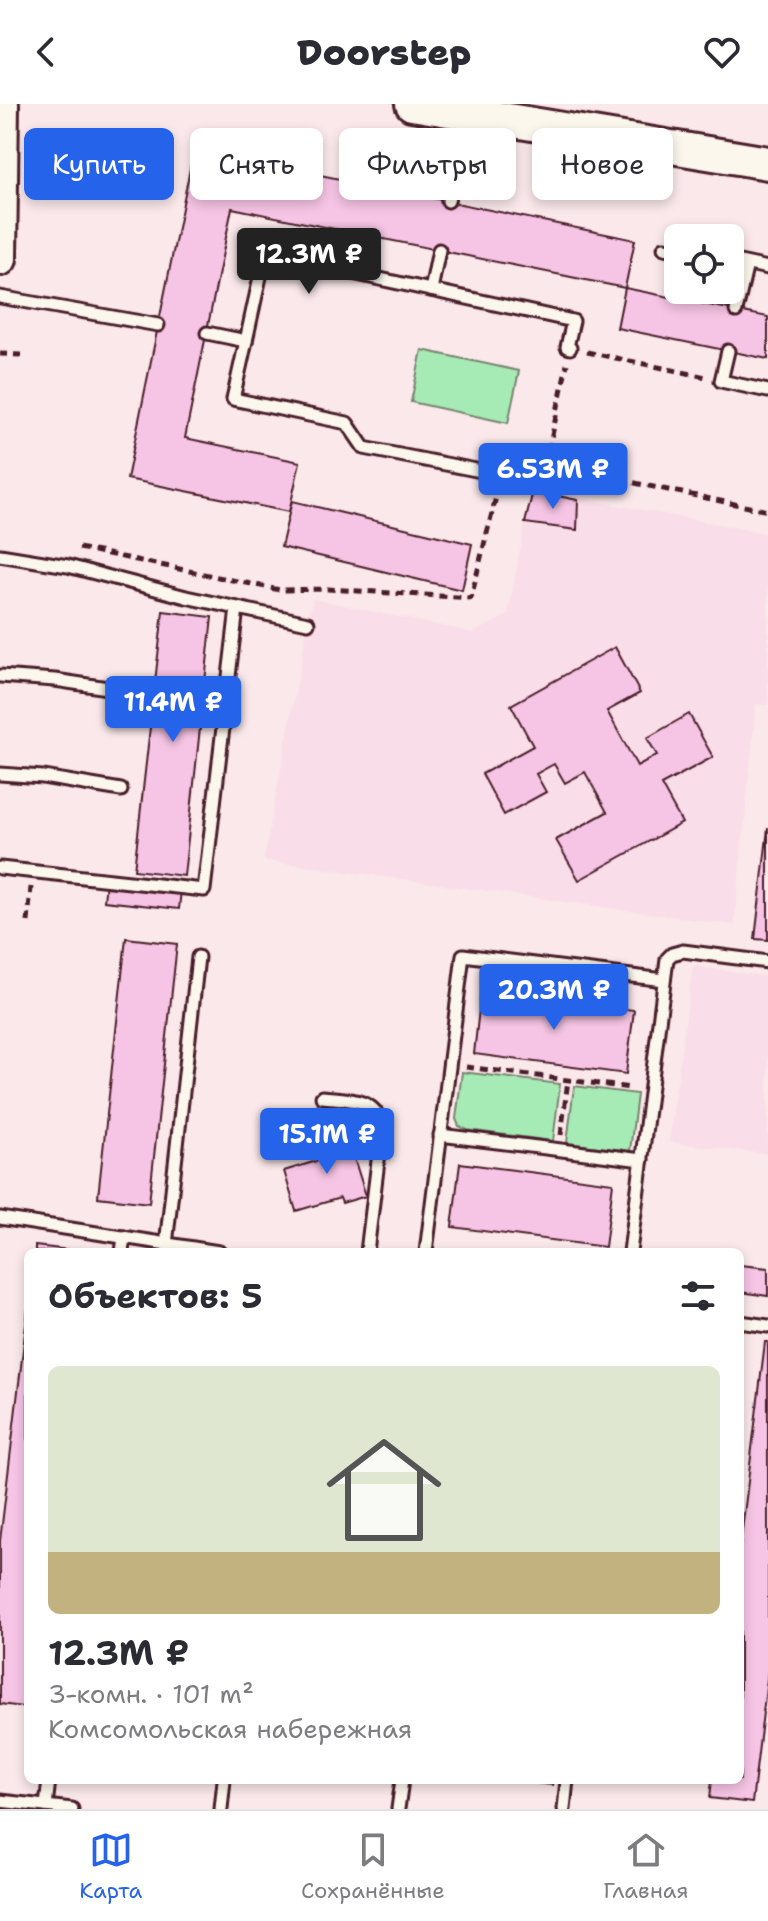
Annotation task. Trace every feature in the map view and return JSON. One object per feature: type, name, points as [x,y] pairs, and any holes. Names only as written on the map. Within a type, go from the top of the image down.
[{"type":"street","points":[[412,104],[768,163]]},
{"type":"street","points":[[0,259],[1,106]]},
{"type":"lane","points":[[448,201],[466,113]]},
{"type":"lane","points":[[431,290],[439,250]]},
{"type":"lane","points":[[481,471],[364,448],[347,423],[233,399],[265,254],[573,321],[567,347],[570,350]]},
{"type":"lane","points":[[744,263],[768,268]]},
{"type":"lane","points":[[736,311],[747,264]]},
{"type":"lane","points":[[0,297],[158,325]]},
{"type":"lane","points":[[207,333],[246,341]]},
{"type":"lane","points":[[728,351],[721,381],[768,391]]},
{"type":"lane","points":[[0,555],[68,566],[308,623]]},
{"type":"lane","points":[[0,868],[204,890],[237,608]]},
{"type":"lane","points":[[0,676],[55,680],[134,692]]},
{"type":"lane","points":[[0,774],[43,777],[121,790]]},
{"type":"lane","points":[[631,1248],[667,959],[678,951],[768,962]]},
{"type":"lane","points":[[426,1248],[463,955],[664,980]]},
{"type":"lane","points":[[166,1245],[198,957]]},
{"type":"lane","points":[[322,1097],[367,1103],[378,1111],[381,1118],[367,1248]]},
{"type":"lane","points":[[440,1135],[642,1160]]},
{"type":"lane","points":[[0,1218],[189,1248]]},
{"type":"lane","points":[[123,1248],[124,1237]]},
{"type":"lane","points":[[744,1323],[768,1326]]},
{"type":"lane","points":[[46,1806],[49,1784]]},
{"type":"lane","points":[[221,1809],[224,1784]]},
{"type":"lane","points":[[398,1809],[401,1784]]},
{"type":"lane","points":[[564,1809],[567,1784]]},
{"type":"lane","points":[[0,1801],[72,1809]]},
{"type":"path","points":[[546,464],[570,350],[721,381]]},
{"type":"path","points":[[0,354],[22,355]]},
{"type":"path","points":[[497,454],[768,511]]},
{"type":"path","points":[[70,546],[280,590],[328,589],[471,598],[506,456]]},
{"type":"path","points":[[28,922],[31,886]]},
{"type":"path","points":[[449,1065],[631,1088]]},
{"type":"path","points":[[559,1150],[568,1080]]},
{"type":"shaded area","points":[[579,498],[768,534],[768,705],[756,704],[734,925],[264,860],[313,599],[474,633],[508,615],[528,508]]},
{"type":"shaded area","points":[[693,966],[768,977],[768,1154],[669,1142]]},
{"type":"green space","points":[[422,350],[519,371],[508,423],[411,402]]},
{"type":"green space","points":[[462,1072],[560,1084],[553,1141],[467,1130],[459,1126],[456,1119]]},
{"type":"green space","points":[[574,1086],[637,1094],[630,1151],[567,1143]]},
{"type":"building","points":[[190,169],[190,200],[323,200],[323,176],[339,179],[339,200],[441,200],[635,240],[625,288],[232,208],[185,438],[300,462],[289,512],[127,479]]},
{"type":"building","points":[[625,288],[664,296],[664,304],[704,304],[768,317],[768,359],[617,328]]},
{"type":"building","points":[[533,491],[578,500],[577,530],[525,523]]},
{"type":"building","points":[[292,501],[472,544],[462,590],[281,547]]},
{"type":"building","points":[[163,611],[212,617],[184,876],[134,870]]},
{"type":"building","points":[[615,647],[640,693],[607,711],[637,766],[657,755],[647,738],[689,714],[713,757],[661,785],[682,823],[579,880],[556,840],[607,812],[585,772],[565,783],[554,764],[536,774],[546,792],[504,815],[482,774],[533,746],[511,705]]},
{"type":"building","points":[[768,828],[768,940],[755,939]]},
{"type":"building","points":[[106,882],[181,890],[179,909],[104,901]]},
{"type":"building","points":[[126,938],[177,944],[149,1203],[98,1197]]},
{"type":"building","points":[[481,991],[634,1010],[626,1074],[474,1054]]},
{"type":"building","points":[[346,1133],[366,1196],[342,1203],[340,1198],[296,1211],[284,1171],[323,1159],[318,1141]]},
{"type":"building","points":[[460,1163],[613,1183],[605,1247],[452,1227]]},
{"type":"building","points":[[744,1265],[768,1268],[768,1296],[744,1293]]},
{"type":"building","points":[[24,1341],[23,1707],[0,1704],[0,1541]]},
{"type":"building","points":[[765,1342],[768,1342],[768,1671],[752,1803],[710,1798],[712,1784],[744,1784],[744,1514]]}]
